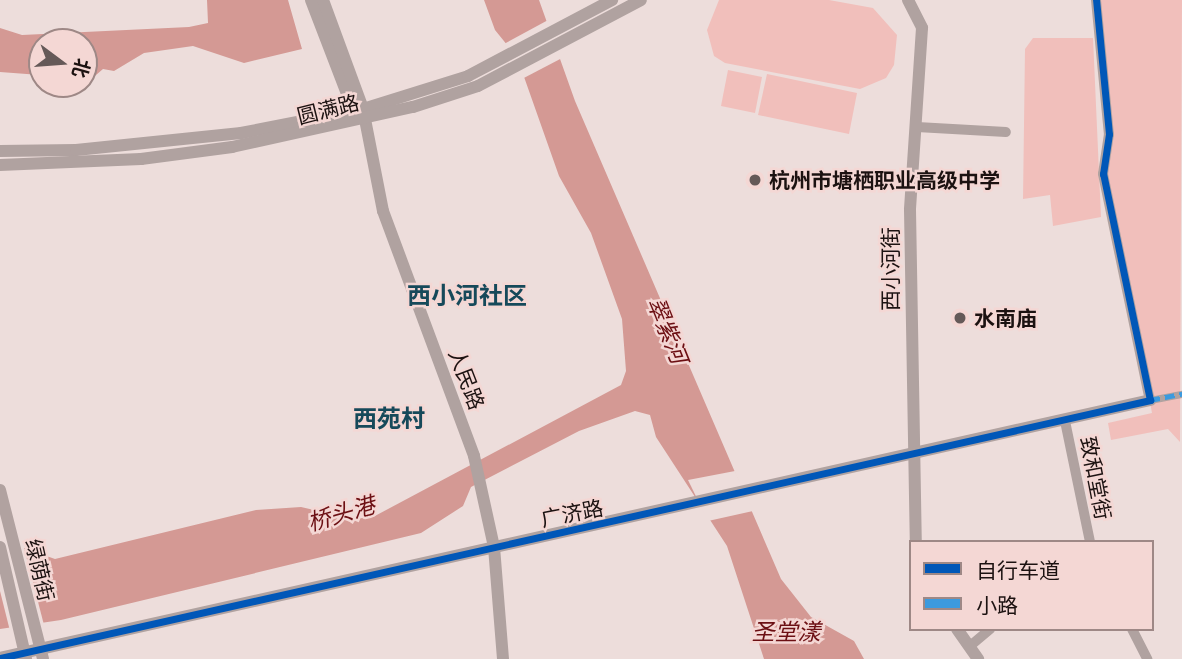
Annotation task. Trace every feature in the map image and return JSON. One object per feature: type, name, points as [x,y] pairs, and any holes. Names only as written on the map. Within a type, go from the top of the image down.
[{"type":"main road","name":"绿荫街","points":[[0,490],[12,539],[27,631],[25,656]]},
{"type":"main road","name":"绿荫街","points":[[0,547],[27,631],[41,653]]},
{"type":"street","name":"人民路","points":[[311,0],[358,112]]},
{"type":"street","name":"人民路","points":[[323,0],[358,112],[383,211],[474,456],[494,547],[503,659]]},
{"type":"street","name":"圆满路","points":[[443,91],[612,0]]},
{"type":"street","name":"西小河街","points":[[908,0],[922,28],[910,210],[911,450],[916,540]]},
{"type":"street","points":[[1096,0],[1109,134],[1103,174],[1150,400]]},
{"type":"street","name":"圆满路","points":[[0,150],[76,150],[241,133],[358,112],[443,91],[636,3]]},
{"type":"street","name":"圆满路","points":[[0,165],[141,159],[292,138],[358,112]]},
{"type":"street","points":[[916,127],[1006,132]]},
{"type":"street","name":"广济路","points":[[0,658],[41,653],[694,503],[911,450],[1065,421],[1182,394]]},
{"type":"street","name":"致和堂街","points":[[1065,421],[1090,540]]},
{"type":"street","points":[[959,631],[978,659]]},
{"type":"street","points":[[970,646],[988,631]]},
{"type":"street","points":[[1133,631],[1146,659]]},
{"type":"shaded area","points":[[719,0],[829,0],[873,8],[897,35],[894,65],[886,78],[860,89],[725,63],[714,56],[707,30]]},
{"type":"shaded area","points":[[1100,0],[1182,0],[1180,442],[1168,429],[1111,440],[1108,423],[1152,413],[1108,177]]},
{"type":"shaded area","points":[[1033,38],[1093,38],[1101,217],[1053,226],[1050,195],[1023,199],[1025,49]]},
{"type":"shaded area","points":[[728,70],[762,77],[755,113],[721,106]]},
{"type":"shaded area","points":[[767,74],[857,93],[849,134],[758,115]]},
{"type":"water","points":[[207,0],[288,0],[302,49],[244,63],[193,46],[144,53],[114,71],[103,69],[98,73],[98,31],[189,27],[208,23]]},
{"type":"water","points":[[484,0],[539,0],[575,101],[781,579],[811,617],[854,641],[864,659],[764,659],[727,546],[656,437],[650,415],[635,411],[579,431],[471,487],[463,506],[421,533],[61,620],[0,629],[0,553],[24,548],[55,559],[256,510],[301,507],[353,519],[373,517],[621,385],[626,371],[622,319],[591,233],[559,176],[517,57],[495,30]]},
{"type":"water","points":[[0,28],[28,35],[28,74],[0,72]]},
{"type":"pier","points":[[550,19],[564,57],[520,80],[504,44]]},
{"type":"pier","points":[[735,471],[753,511],[708,521],[688,480]]},
{"type":"pier","points":[[23,544],[44,625],[10,631],[0,591],[0,550]]},
{"type":"marked path","points":[[1150,400],[1182,394]]},
{"type":"cycle path","points":[[0,658],[1150,400],[1103,174],[1109,134],[1096,0]]},
{"type":"place","name":"杭州市塘栖职业高级中学","points":[[755,180]]},
{"type":"place","name":"水南庙","points":[[960,318]]},
{"type":"district","name":"西小河社区","points":[[467,295]]},
{"type":"district","name":"西苑村","points":[[389,418]]},
{"type":"water label","name":"翠紫河","points":[[668,330]]},
{"type":"water label","name":"桥头港","points":[[341,513]]},
{"type":"water label","name":"圣堂漾","points":[[786,631]]}]
